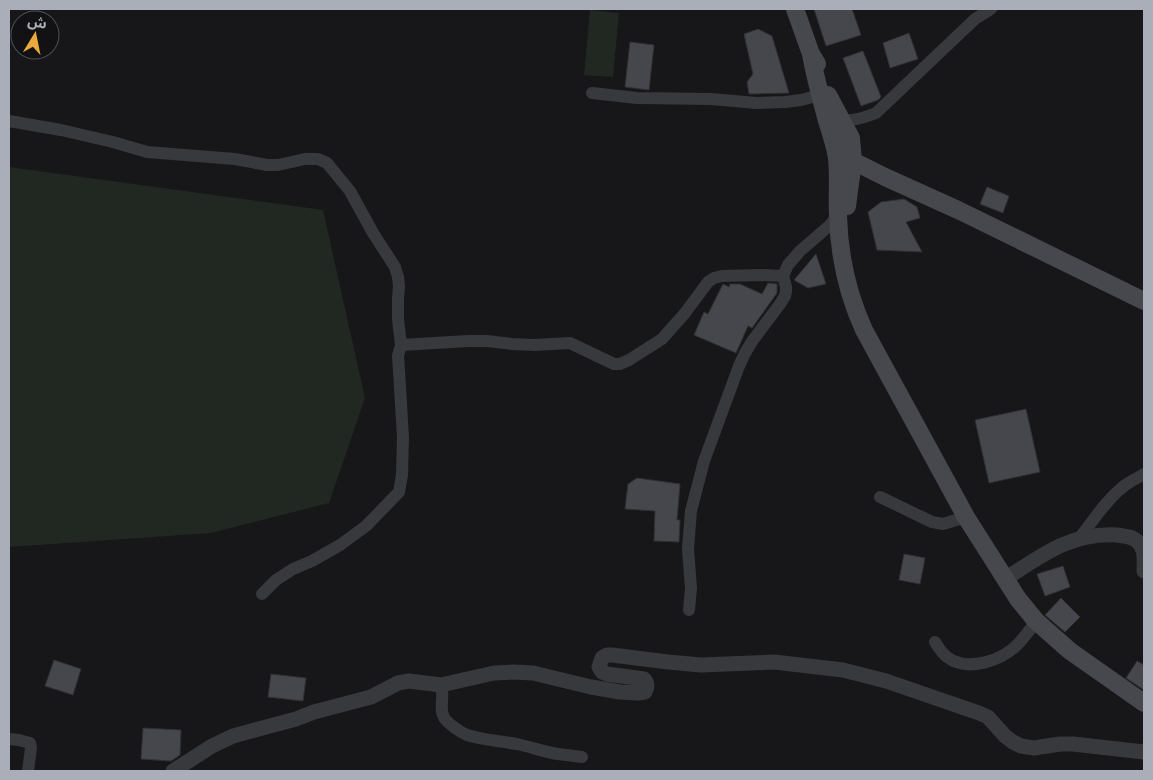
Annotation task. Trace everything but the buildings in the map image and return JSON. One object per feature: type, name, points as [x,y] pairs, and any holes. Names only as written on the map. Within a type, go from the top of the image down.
[{"type":"main road","points":[[795,9],[811,54],[814,72],[832,137],[845,160],[842,251]]},
{"type":"main road","points":[[811,54],[820,69],[828,95],[851,138],[871,158],[939,196],[958,210]]},
{"type":"main road","points":[[832,137],[851,138]]},
{"type":"main road","points":[[851,138],[845,160],[838,215],[849,290],[856,314],[864,330],[966,517],[1018,599],[1036,621],[1070,651],[1144,703]]},
{"type":"main road","points":[[845,160],[958,210],[1144,301]]},
{"type":"street","points":[[840,120],[852,121],[876,114],[975,19],[991,9]]},
{"type":"street","points":[[592,93],[637,98],[711,99],[756,103],[801,100],[820,95]]},
{"type":"street","points":[[9,121],[61,130],[148,152],[235,159],[278,166],[305,159],[318,159],[327,163],[350,191],[373,233],[395,267],[398,277],[398,320],[401,345],[398,356],[398,371],[403,437],[402,475],[399,492],[366,526],[340,545],[276,580],[262,594]]},
{"type":"street","points":[[689,610],[691,588],[688,549],[693,499],[704,461],[739,366],[745,353],[785,296],[786,286],[783,276],[792,259],[829,226],[838,215]]},
{"type":"street","points":[[401,345],[468,341],[527,344],[570,343],[614,364],[620,364],[662,339],[685,313],[708,282],[714,278],[722,276],[783,276]]},
{"type":"street","points":[[1079,539],[1119,491],[1129,482],[1144,474]]},
{"type":"street","points":[[880,497],[932,522],[943,524],[966,517]]},
{"type":"street","points":[[1005,579],[1050,550],[1063,544],[1095,535],[1107,534],[1132,537],[1138,541],[1143,550],[1144,571]]},
{"type":"street","points":[[935,642],[942,652],[954,661],[966,664],[990,662],[1001,657],[1018,644],[1036,621]]},
{"type":"street","points":[[173,771],[212,746],[234,736],[296,719],[323,709],[371,697],[398,683],[409,681],[441,685],[494,673],[514,672],[533,673],[620,692],[645,692],[648,687],[644,679],[602,672],[599,667],[602,658],[607,655],[701,665],[774,662],[843,670],[962,706],[988,716],[1005,736],[1021,746],[1034,748],[1073,744],[1144,752]]},
{"type":"street","points":[[441,685],[443,691],[442,712],[445,719],[458,731],[467,735],[558,754],[582,757]]},
{"type":"street","points":[[9,739],[30,743],[28,771]]},
{"type":"shaded area","points":[[590,10],[619,13],[613,77],[584,75]]},
{"type":"shaded area","points":[[9,167],[323,210],[365,398],[329,503],[211,533],[9,547]]}]
